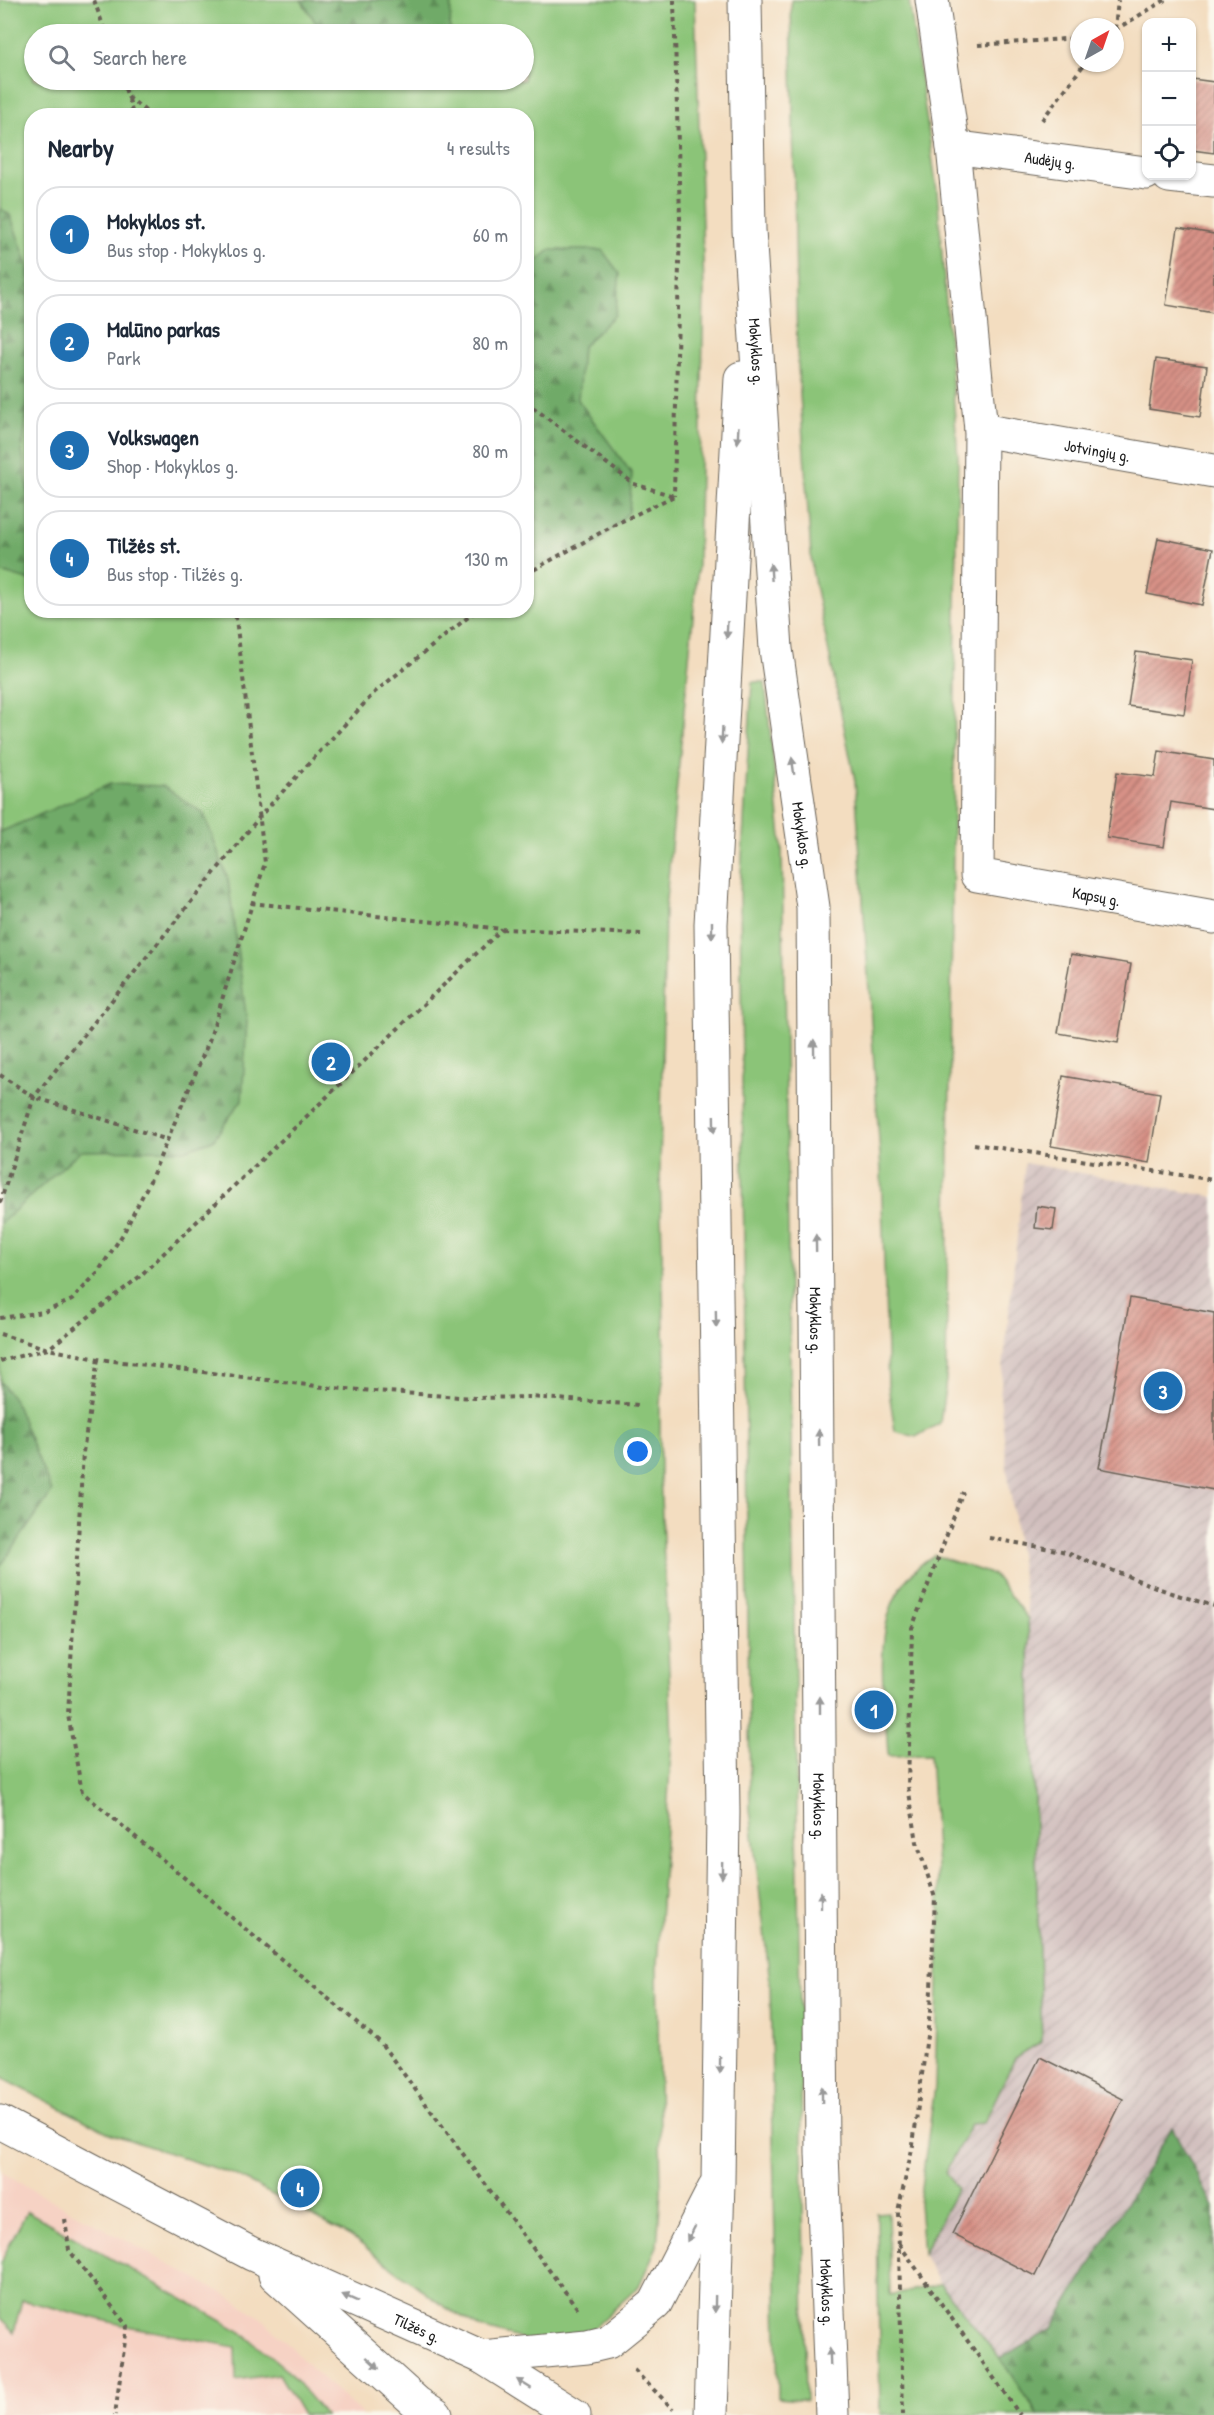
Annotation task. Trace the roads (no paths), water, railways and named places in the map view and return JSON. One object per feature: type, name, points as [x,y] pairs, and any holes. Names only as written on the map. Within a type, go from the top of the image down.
[{"type":"main road","name":"Mokyklos g.","points":[[745,0],[749,230],[776,649],[813,907],[822,2142],[832,2415]]},
{"type":"main road","points":[[932,0],[953,147],[981,430]]},
{"type":"main road","name":"Audėjų g.","points":[[953,147],[1142,171]]},
{"type":"main road","points":[[1196,179],[1214,181]]},
{"type":"main road","name":"Mokyklos g.","points":[[711,2415],[718,2182],[723,1812],[711,924],[749,230]]},
{"type":"main road","name":"Jotvingių g.","points":[[981,430],[1214,471]]},
{"type":"main road","name":"Kapsų g.","points":[[981,430],[977,875],[1214,916]]},
{"type":"main road","name":"Tilžės g.","points":[[0,2122],[252,2254],[482,2357],[574,2415]]},
{"type":"main road","points":[[482,2357],[587,2347],[608,2342],[654,2304],[718,2182]]},
{"type":"main road","name":"Tilžės g.","points":[[252,2254],[417,2403],[436,2415]]},
{"type":"place","name":"Malūno parkas","points":[[331,1062]]},
{"type":"place","name":"Volkswagen","points":[[1163,1391]]},
{"type":"place","name":"Mokyklos st.","points":[[874,1710]]},
{"type":"place","name":"Tilžės st.","points":[[300,2188]]}]
